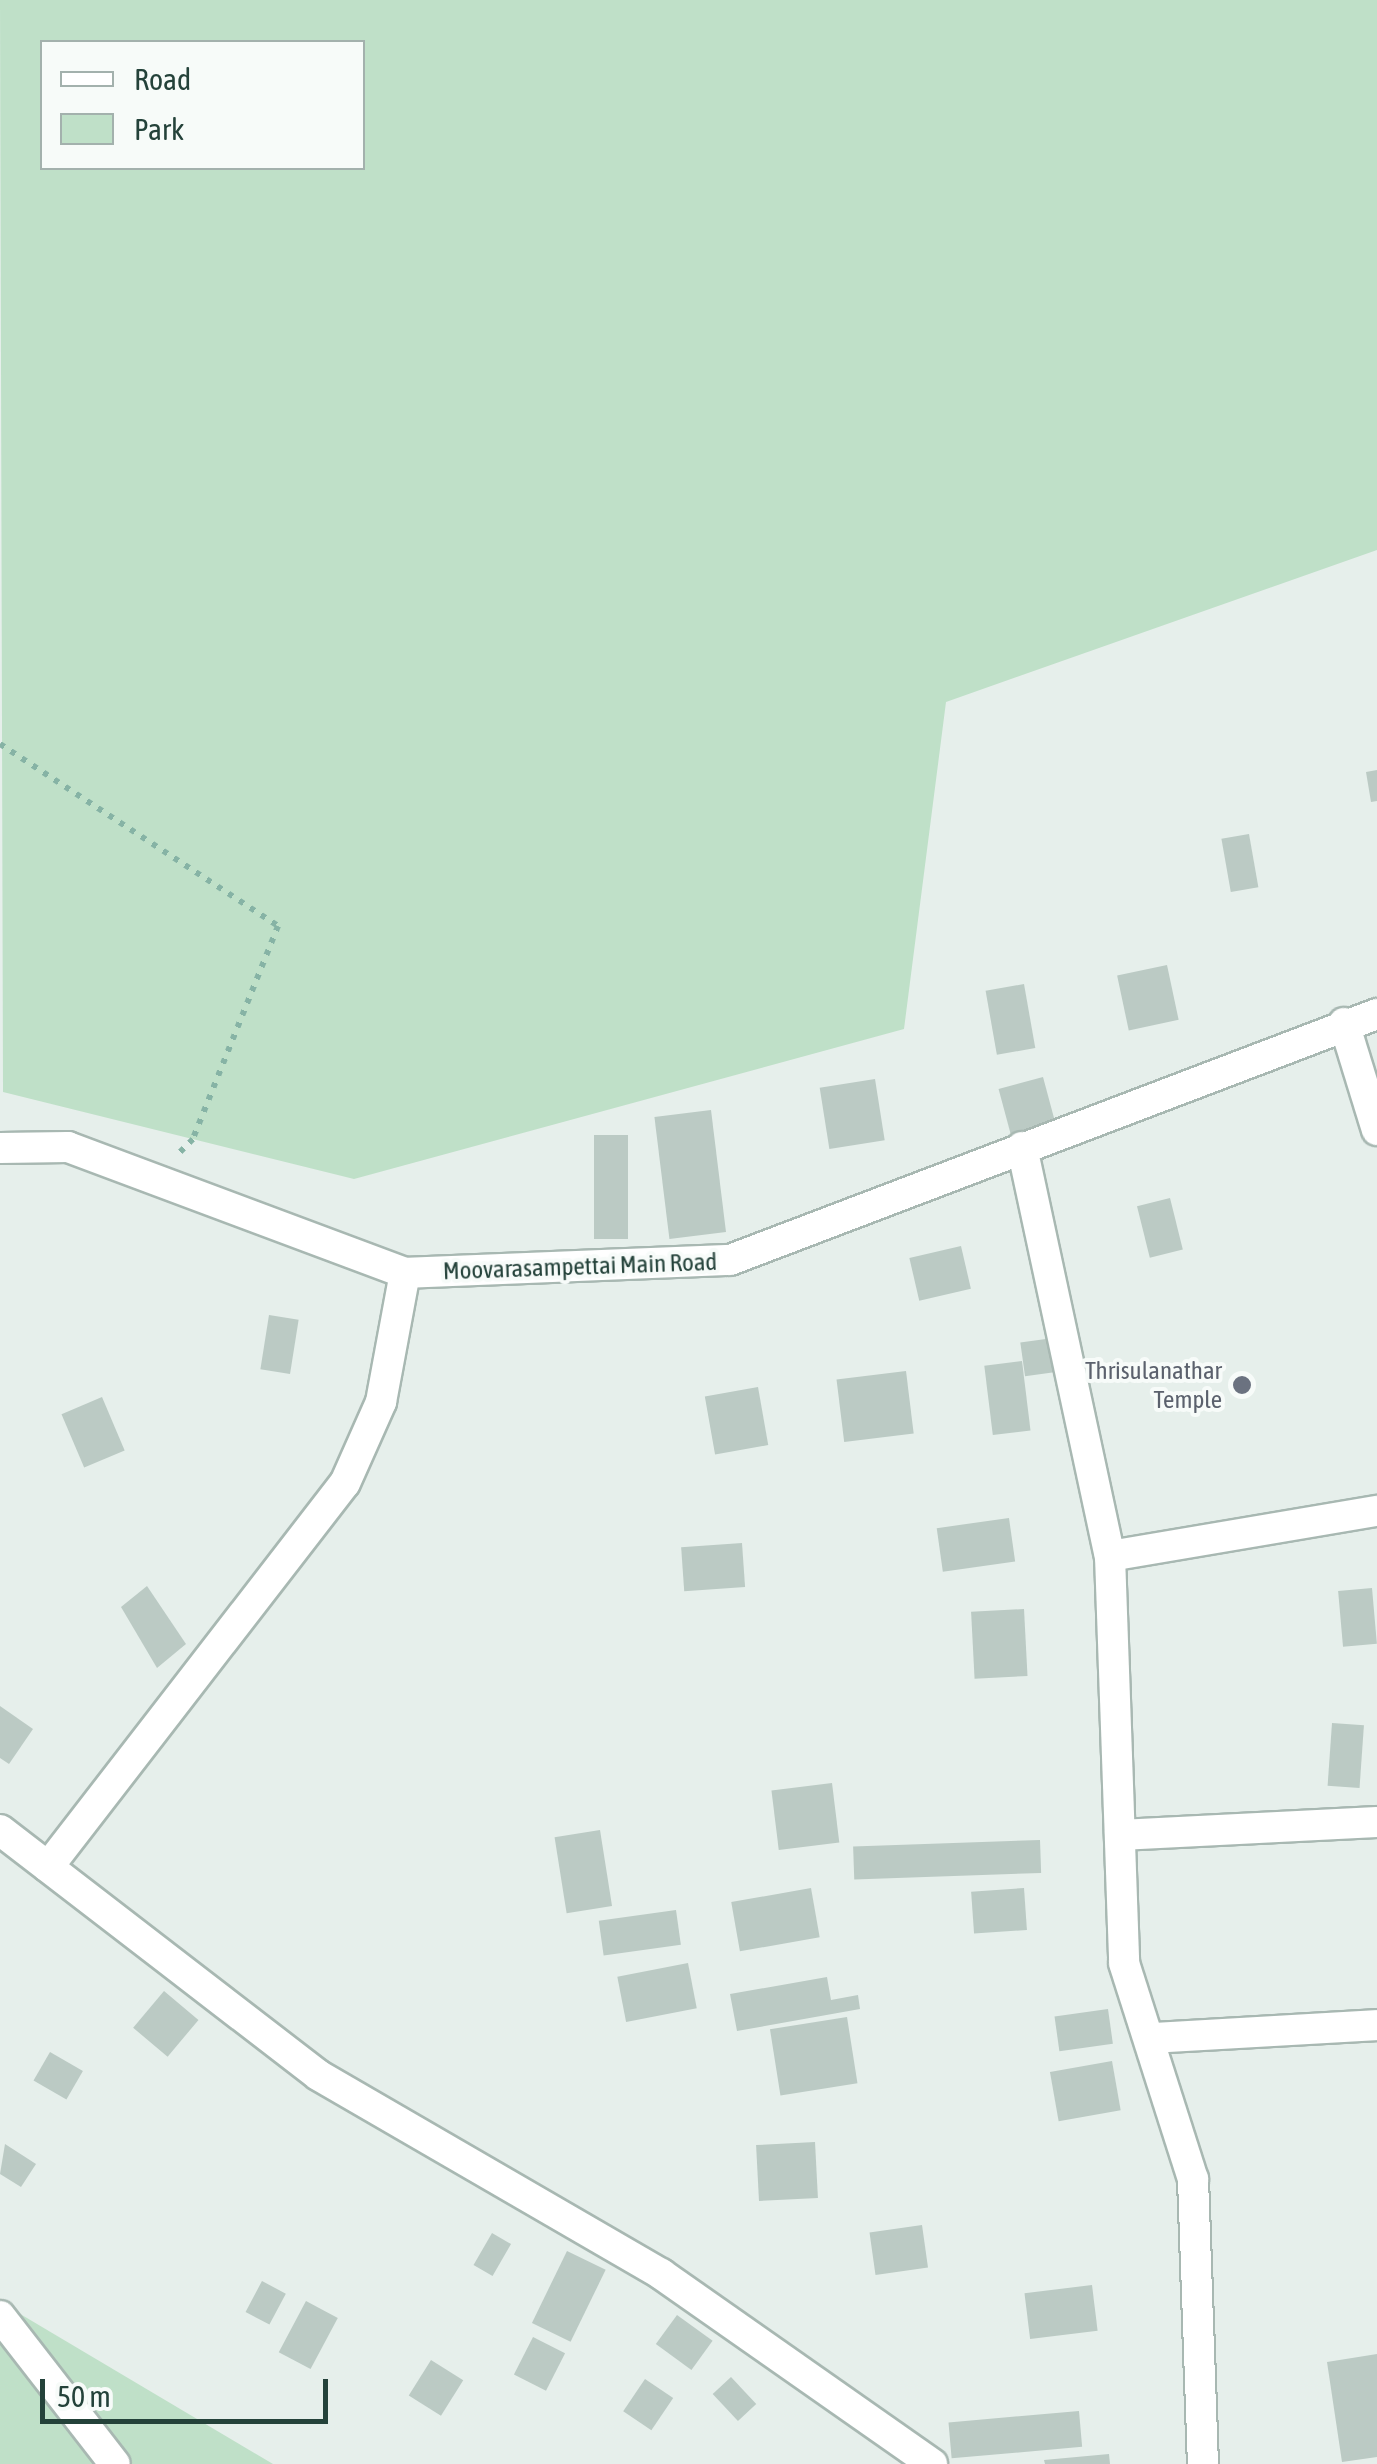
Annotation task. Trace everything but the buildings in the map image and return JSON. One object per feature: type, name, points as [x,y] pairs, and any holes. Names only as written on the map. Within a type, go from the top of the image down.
[{"type":"street","name":"Moovarasampettai Main Road","points":[[0,1148],[68,1148],[406,1273],[730,1260],[1377,1014]]},
{"type":"street","points":[[1344,1024],[1377,1130]]},
{"type":"street","points":[[1022,1147],[1110,1556],[1124,1963],[1152,2038],[1194,2178],[1202,2464]]},
{"type":"street","points":[[48,1866],[345,1483],[380,1402],[406,1273]]},
{"type":"street","points":[[1110,1556],[1377,1511]]},
{"type":"street","points":[[1120,1835],[1377,1822]]},
{"type":"street","points":[[0,1830],[318,2075],[661,2274],[908,2438],[932,2464]]},
{"type":"street","points":[[1152,2038],[1377,2025]]},
{"type":"street","points":[[0,2316],[115,2464]]},
{"type":"path","points":[[0,744],[278,926],[194,1139],[152,1179]]},
{"type":"green space","points":[[0,0],[1377,0],[1377,550],[946,702],[904,1029],[354,1179],[3,1092]]},
{"type":"green space","points":[[0,2302],[273,2464],[0,2464]]},
{"type":"place","name":"Thrisulanathar Temple","points":[[1242,1385]]}]
